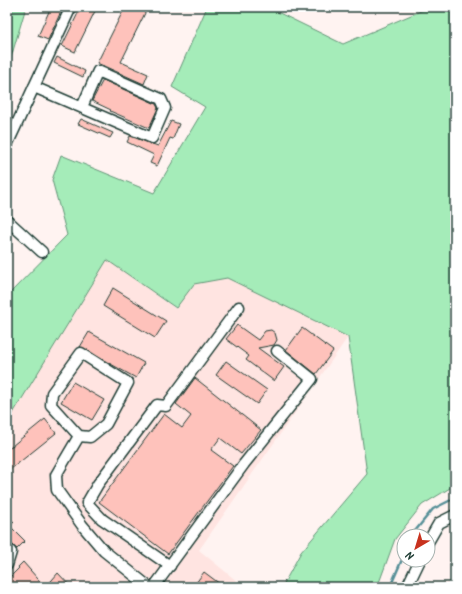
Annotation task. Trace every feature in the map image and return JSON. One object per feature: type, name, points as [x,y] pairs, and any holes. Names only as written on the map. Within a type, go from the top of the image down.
[{"type":"street","points":[[7,144],[71,7]]},
{"type":"street","points":[[34,87],[152,138],[165,108],[161,99],[98,71],[82,107]]},
{"type":"street","points":[[7,220],[42,252]]},
{"type":"street","points":[[170,566],[102,519],[87,503],[98,484],[157,405],[166,406],[239,307]]},
{"type":"street","points":[[154,587],[244,464],[312,379],[276,351]]},
{"type":"street","points":[[81,353],[128,383],[106,424],[90,437],[79,436],[51,405],[52,393],[81,353]]},
{"type":"street","points":[[79,436],[56,476],[57,490],[82,525],[104,551],[149,587]]},
{"type":"street","points":[[436,529],[439,524],[455,515]]},
{"type":"street","points":[[7,548],[11,552],[7,565]]},
{"type":"street","points":[[407,587],[416,568]]},
{"type":"shaded area","points":[[107,259],[175,308],[194,284],[227,278],[348,337],[199,550],[244,587],[7,587],[7,423]]},
{"type":"green space","points":[[7,7],[26,7],[7,71]]},
{"type":"green space","points":[[207,7],[267,7],[343,44],[430,7],[455,7],[455,485],[422,505],[404,528],[396,528],[396,538],[376,587],[282,587],[301,552],[367,474],[348,337],[227,278],[194,284],[176,308],[107,260],[7,423],[7,296],[67,235],[52,180],[61,155],[154,193],[205,107],[172,87]]},
{"type":"building","points":[[51,7],[63,7],[48,40],[38,36]]},
{"type":"building","points":[[81,7],[97,7],[75,52],[62,46]]},
{"type":"building","points":[[125,7],[148,7],[121,62],[148,74],[144,84],[97,63]]},
{"type":"building","points":[[57,57],[85,71],[83,77],[54,63]]},
{"type":"building","points":[[103,80],[156,104],[158,108],[149,128],[110,111],[111,110],[92,101]]},
{"type":"building","points":[[81,119],[113,133],[110,138],[78,124]]},
{"type":"building","points":[[171,121],[179,124],[173,139],[170,138],[157,166],[150,163],[154,155],[127,142],[130,136],[158,146]]},
{"type":"building","points":[[113,288],[166,321],[155,338],[103,306]]},
{"type":"building","points":[[237,325],[258,340],[265,331],[271,330],[275,333],[277,340],[274,345],[258,348],[284,367],[274,381],[246,360],[249,356],[226,339]]},
{"type":"building","points":[[302,328],[333,351],[316,374],[286,350]]},
{"type":"building","points":[[89,332],[144,363],[136,378],[80,347]]},
{"type":"building","points":[[226,361],[267,390],[257,404],[216,375]]},
{"type":"building","points":[[195,378],[261,430],[241,454],[220,438],[211,450],[233,466],[168,554],[99,502],[164,414],[182,428],[191,416],[176,404]]},
{"type":"building","points":[[73,382],[104,400],[92,420],[61,402]]},
{"type":"building","points":[[45,419],[56,433],[11,469],[7,463],[7,450]]},
{"type":"building","points":[[7,515],[14,522],[10,526],[25,541],[17,549],[7,540]]},
{"type":"building","points":[[23,562],[45,587],[11,587],[7,580]]},
{"type":"building","points":[[204,572],[224,587],[193,587]]},
{"type":"building","points":[[58,573],[71,587],[46,587]]},
{"type":"waterway","points":[[418,528],[433,509],[455,498]]},
{"type":"waterway","points":[[390,587],[398,568]]}]
